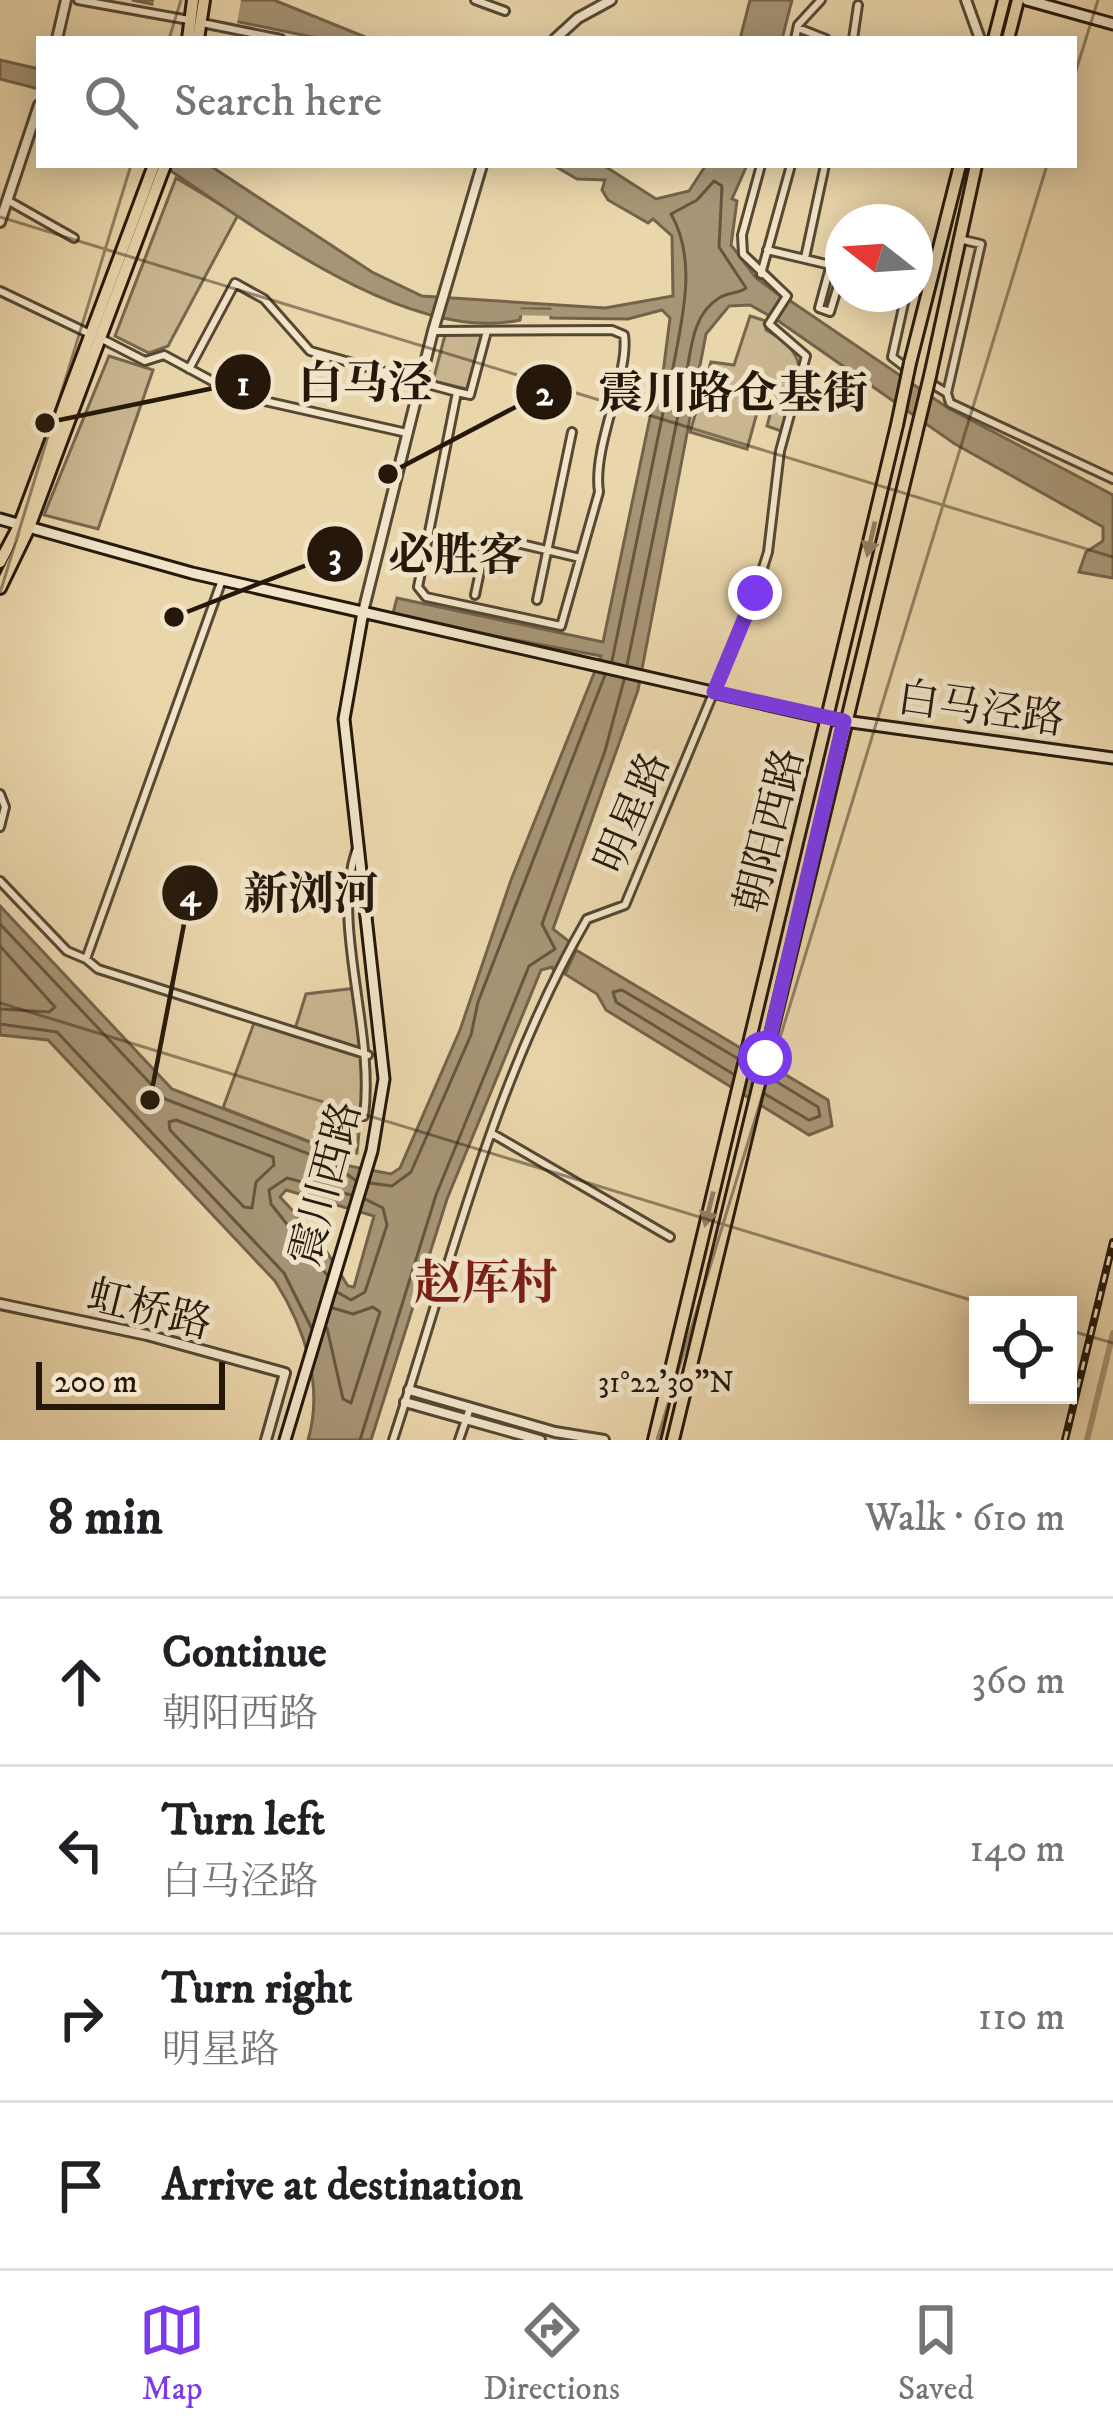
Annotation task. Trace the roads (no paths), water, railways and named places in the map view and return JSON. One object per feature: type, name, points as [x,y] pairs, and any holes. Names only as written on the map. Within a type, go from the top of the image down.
[{"type":"main road","points":[[193,0],[198,36]]},
{"type":"main road","points":[[189,36],[204,0]]},
{"type":"main road","points":[[995,36],[1004,0]]},
{"type":"main road","points":[[1009,36],[1018,0]]},
{"type":"main road","points":[[1027,0],[1113,24]]},
{"type":"main road","points":[[0,588],[159,168]]},
{"type":"main road","name":"朝阳西路","points":[[933,268],[959,168]]},
{"type":"main road","name":"朝阳西路","points":[[654,1440],[748,1045],[931,380],[975,168]]},
{"type":"main road","name":"朝阳西路","points":[[673,1440],[765,1058],[922,312]]},
{"type":"main road","name":"白马泾路","points":[[0,519],[222,580],[837,720],[1113,758]]},
{"type":"main road","points":[[0,562],[24,528]]},
{"type":"main road","name":"震川西路","points":[[285,1440],[372,1151],[385,1079],[344,719],[363,612]]},
{"type":"street","points":[[58,36],[66,0]]},
{"type":"street","points":[[77,0],[196,18],[269,36]]},
{"type":"street","points":[[475,0],[505,11]]},
{"type":"street","points":[[558,36],[610,0]]},
{"type":"street","points":[[796,36],[821,0]]},
{"type":"street","points":[[966,0],[979,36]]},
{"type":"street","points":[[853,36],[858,5]]},
{"type":"street","points":[[798,28],[818,36]]},
{"type":"street","points":[[0,222],[36,114]]},
{"type":"street","name":"震川西路","points":[[363,612],[437,315],[481,168]]},
{"type":"street","points":[[760,168],[741,245],[749,265],[760,274],[789,168]]},
{"type":"street","points":[[805,258],[824,168]]},
{"type":"street","points":[[8,200],[74,238]]},
{"type":"street","points":[[958,239],[981,244],[947,393],[950,403],[1113,479]]},
{"type":"street","points":[[767,250],[825,263]]},
{"type":"street","name":"明星路","points":[[393,1440],[493,1134],[579,933],[593,915],[625,905],[768,553],[780,451],[804,374],[802,348],[770,324],[787,296],[760,274]]},
{"type":"street","points":[[189,370],[236,283],[264,299],[310,351],[406,379]]},
{"type":"street","points":[[0,291],[145,361],[164,355],[238,395],[407,433]]},
{"type":"street","points":[[902,312],[892,357],[908,365]]},
{"type":"street","points":[[433,331],[612,330],[624,334],[606,415],[608,437],[596,472],[598,492],[561,626],[426,597],[418,587],[457,392]]},
{"type":"street","points":[[420,382],[470,395],[487,331]]},
{"type":"street","points":[[931,380],[947,393]]},
{"type":"street","points":[[536,600],[572,432]]},
{"type":"street","points":[[475,596],[486,542],[500,538],[580,558]]},
{"type":"street","points":[[86,959],[222,580]]},
{"type":"street","points":[[0,794],[5,807],[0,827]]},
{"type":"street","points":[[356,851],[345,885],[368,1055],[364,1116]]},
{"type":"street","points":[[0,881],[67,951],[98,969],[368,1055]]},
{"type":"street","points":[[493,1134],[670,1237]]},
{"type":"street","name":"虹桥路","points":[[0,1304],[147,1335],[286,1373],[266,1440]]},
{"type":"street","points":[[409,1390],[604,1440]]},
{"type":"street","points":[[405,1402],[540,1440]]},
{"type":"street","points":[[459,1440],[470,1408]]},
{"type":"water","points":[[132,0],[274,0],[363,36],[307,36]]},
{"type":"water","points":[[750,0],[792,0],[783,36],[741,36]]},
{"type":"water","points":[[0,60],[36,68],[36,88],[0,79]]},
{"type":"water","points":[[166,168],[214,168],[372,272],[422,296],[605,308],[673,296],[672,236],[653,219],[648,223],[608,200],[602,190],[605,180],[577,179],[558,168],[608,168],[656,199],[689,191],[704,168],[746,168],[732,199],[737,201],[731,245],[756,278],[782,297],[770,316],[750,305],[729,306],[706,334],[638,690],[553,929],[571,943],[556,976],[552,967],[541,970],[447,1199],[371,1440],[308,1440],[314,1399],[309,1358],[275,1281],[48,1040],[0,1035],[0,906],[172,1089],[341,1154],[349,1166],[391,1174],[400,1168],[460,1030],[511,880],[601,656],[392,617],[397,598],[603,642],[653,403],[661,389],[670,318],[662,310],[628,319],[551,318],[550,309],[522,309],[520,320],[476,323],[429,315],[381,298],[285,247]],"holes":[[[286,1190],[374,1216],[354,1287],[348,1286],[318,1238],[280,1197]]]},
{"type":"water","points":[[789,300],[948,408],[1113,495],[1113,578],[1079,572],[1086,552],[1103,541],[1103,527],[955,444],[777,320]]},
{"type":"water","points":[[576,950],[828,1100],[832,1126],[809,1135],[606,1010],[597,994],[565,974]]},
{"type":"waterway","points":[[513,312],[554,313]]},
{"type":"waterway","points":[[1087,1440],[1113,1333]]},
{"type":"railway","points":[[1065,1440],[1113,1242]]},
{"type":"place","name":"白马泾","points":[[45,423]]},
{"type":"place","name":"震川路仓基街","points":[[388,474]]},
{"type":"place","name":"必胜客","points":[[174,617]]},
{"type":"place","name":"新浏河","points":[[150,1100]]},
{"type":"district","name":"赵厍村","points":[[486,1282]]}]
